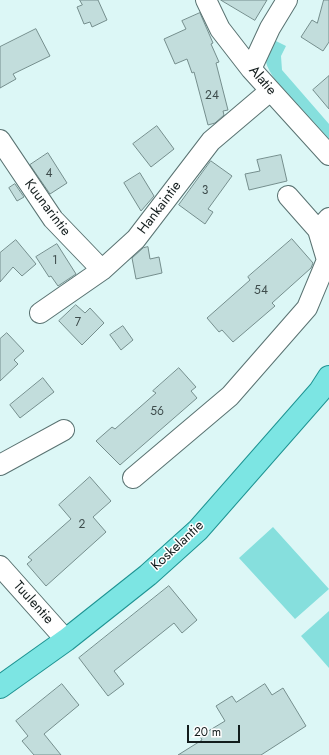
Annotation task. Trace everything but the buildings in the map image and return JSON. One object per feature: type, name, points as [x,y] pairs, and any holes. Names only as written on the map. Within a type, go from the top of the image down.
[{"type":"main road","name":"Koskelantie","points":[[0,688],[66,640],[148,575],[198,530],[320,391],[329,377]]},
{"type":"street","name":"Alatie","points":[[206,0],[220,29],[251,69],[329,156]]},
{"type":"street","points":[[251,69],[270,28],[287,0]]},
{"type":"street","name":"Hankaintie","points":[[40,313],[102,270],[136,239],[210,141],[270,91]]},
{"type":"street","name":"Kuunarintie","points":[[0,140],[53,219],[102,270]]},
{"type":"street","points":[[133,478],[230,396],[307,308],[327,260],[324,224],[288,196]]},
{"type":"street","points":[[0,465],[64,430]]},
{"type":"street","name":"Tuulentie","points":[[0,566],[66,640]]},
{"type":"shaded area","points":[[276,41],[286,46],[281,56],[282,70],[329,124],[329,145],[284,92],[269,70],[266,62],[266,56],[269,47]]},
{"type":"shaded area","points":[[273,527],[329,589],[295,619],[239,558]]},
{"type":"shaded area","points":[[329,611],[329,668],[301,636]]}]
